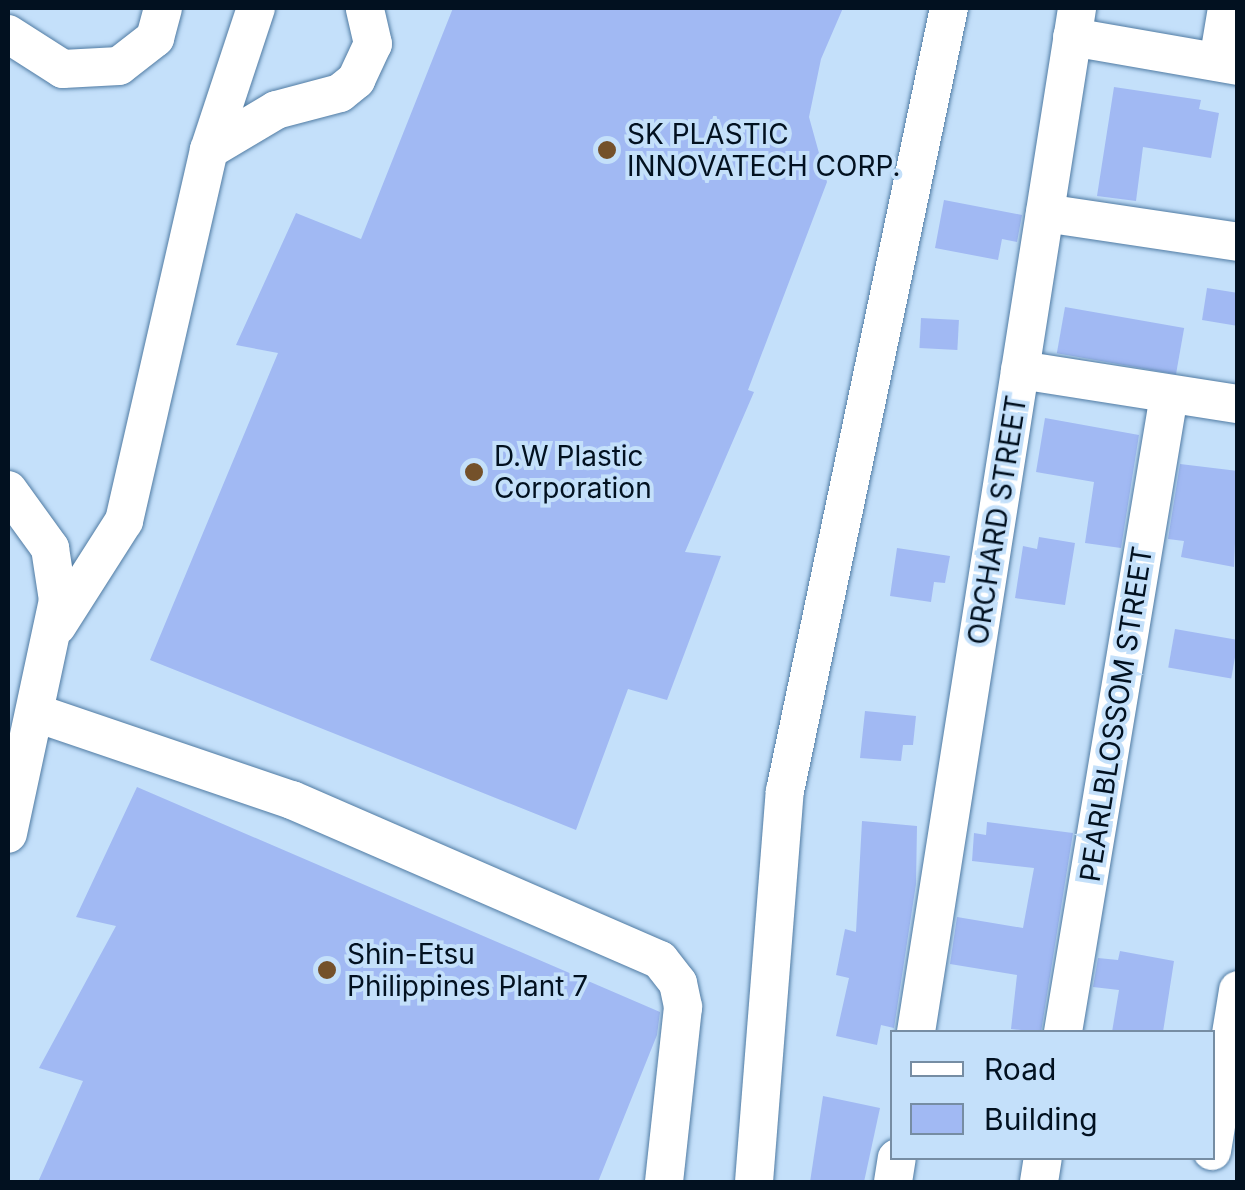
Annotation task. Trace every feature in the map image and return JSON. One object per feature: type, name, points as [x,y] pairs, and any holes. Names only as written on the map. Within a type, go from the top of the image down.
[{"type":"street","points":[[13,29],[63,69],[119,66],[155,38],[163,8]]},
{"type":"street","points":[[57,626],[124,522],[209,150],[256,8]]},
{"type":"street","points":[[209,150],[276,110],[340,93],[356,80],[373,44],[365,8]]},
{"type":"street","points":[[754,1182],[785,791],[949,8]]},
{"type":"street","points":[[1075,22],[1228,64],[1227,8]]},
{"type":"street","name":"ORCHARD STREET","points":[[916,1030],[1075,22]]},
{"type":"street","points":[[1045,214],[1238,242]]},
{"type":"street","points":[[1020,370],[1238,404]]},
{"type":"street","name":"PEARLBLOSSOM STREET","points":[[1063,1030],[1169,395]]},
{"type":"street","points":[[8,490],[50,548],[58,580],[57,626],[8,834]]},
{"type":"street","points":[[36,713],[292,800],[660,960],[678,983],[683,1007],[664,1182]]},
{"type":"street","points":[[1215,1135],[1238,990]]},
{"type":"building","name":"D.W Plastic Corporation","points":[[453,8],[843,8],[821,59],[809,117],[827,182],[748,390],[754,392],[685,552],[721,556],[667,700],[628,689],[576,830],[150,660],[278,353],[236,345],[296,213],[361,239]]},
{"type":"building","points":[[1114,87],[1201,100],[1199,109],[1219,113],[1211,158],[1143,147],[1136,201],[1097,196]]},
{"type":"building","points":[[944,200],[1022,215],[1017,242],[1002,239],[998,260],[935,248]]},
{"type":"building","points":[[1207,288],[1238,293],[1238,326],[1202,320]]},
{"type":"building","points":[[1065,307],[1184,328],[1176,374],[1057,353]]},
{"type":"building","points":[[921,318],[959,320],[957,350],[919,348]]},
{"type":"building","points":[[1045,418],[1139,435],[1121,548],[1085,543],[1094,482],[1036,472]]},
{"type":"building","points":[[1180,464],[1238,471],[1234,567],[1181,557],[1184,541],[1168,539]]},
{"type":"building","points":[[1039,537],[1075,543],[1065,605],[1015,598],[1023,546],[1037,549]]},
{"type":"building","points":[[897,548],[950,556],[945,583],[934,582],[931,602],[890,596]]},
{"type":"building","points":[[1175,629],[1238,640],[1231,679],[1168,667]]},
{"type":"building","points":[[865,711],[916,716],[913,745],[903,745],[901,761],[860,758]]},
{"type":"building","name":"Shin-Etsu Philippines Plant 7","points":[[137,787],[660,1012],[657,1035],[598,1182],[38,1182],[83,1081],[39,1068],[116,926],[76,917]]},
{"type":"building","points":[[862,821],[917,826],[916,884],[894,1028],[881,1025],[877,1045],[836,1036],[849,978],[836,975],[845,929],[856,932]]},
{"type":"building","points":[[987,822],[1073,833],[1041,1030],[1011,1029],[1017,975],[950,964],[957,917],[1023,928],[1034,868],[972,861],[974,833],[986,835]]},
{"type":"building","points":[[1120,951],[1174,961],[1163,1030],[1112,1030],[1119,990],[1093,987],[1098,958],[1118,960]]},
{"type":"building","points":[[823,1096],[880,1108],[864,1182],[810,1182]]},
{"type":"place","name":"SK PLASTIC INNOVATECH CORP.","points":[[607,150]]},
{"type":"place","name":"D.W Plastic Corporation","points":[[474,472]]},
{"type":"place","name":"Shin-Etsu Philippines Plant 7","points":[[327,970]]}]
